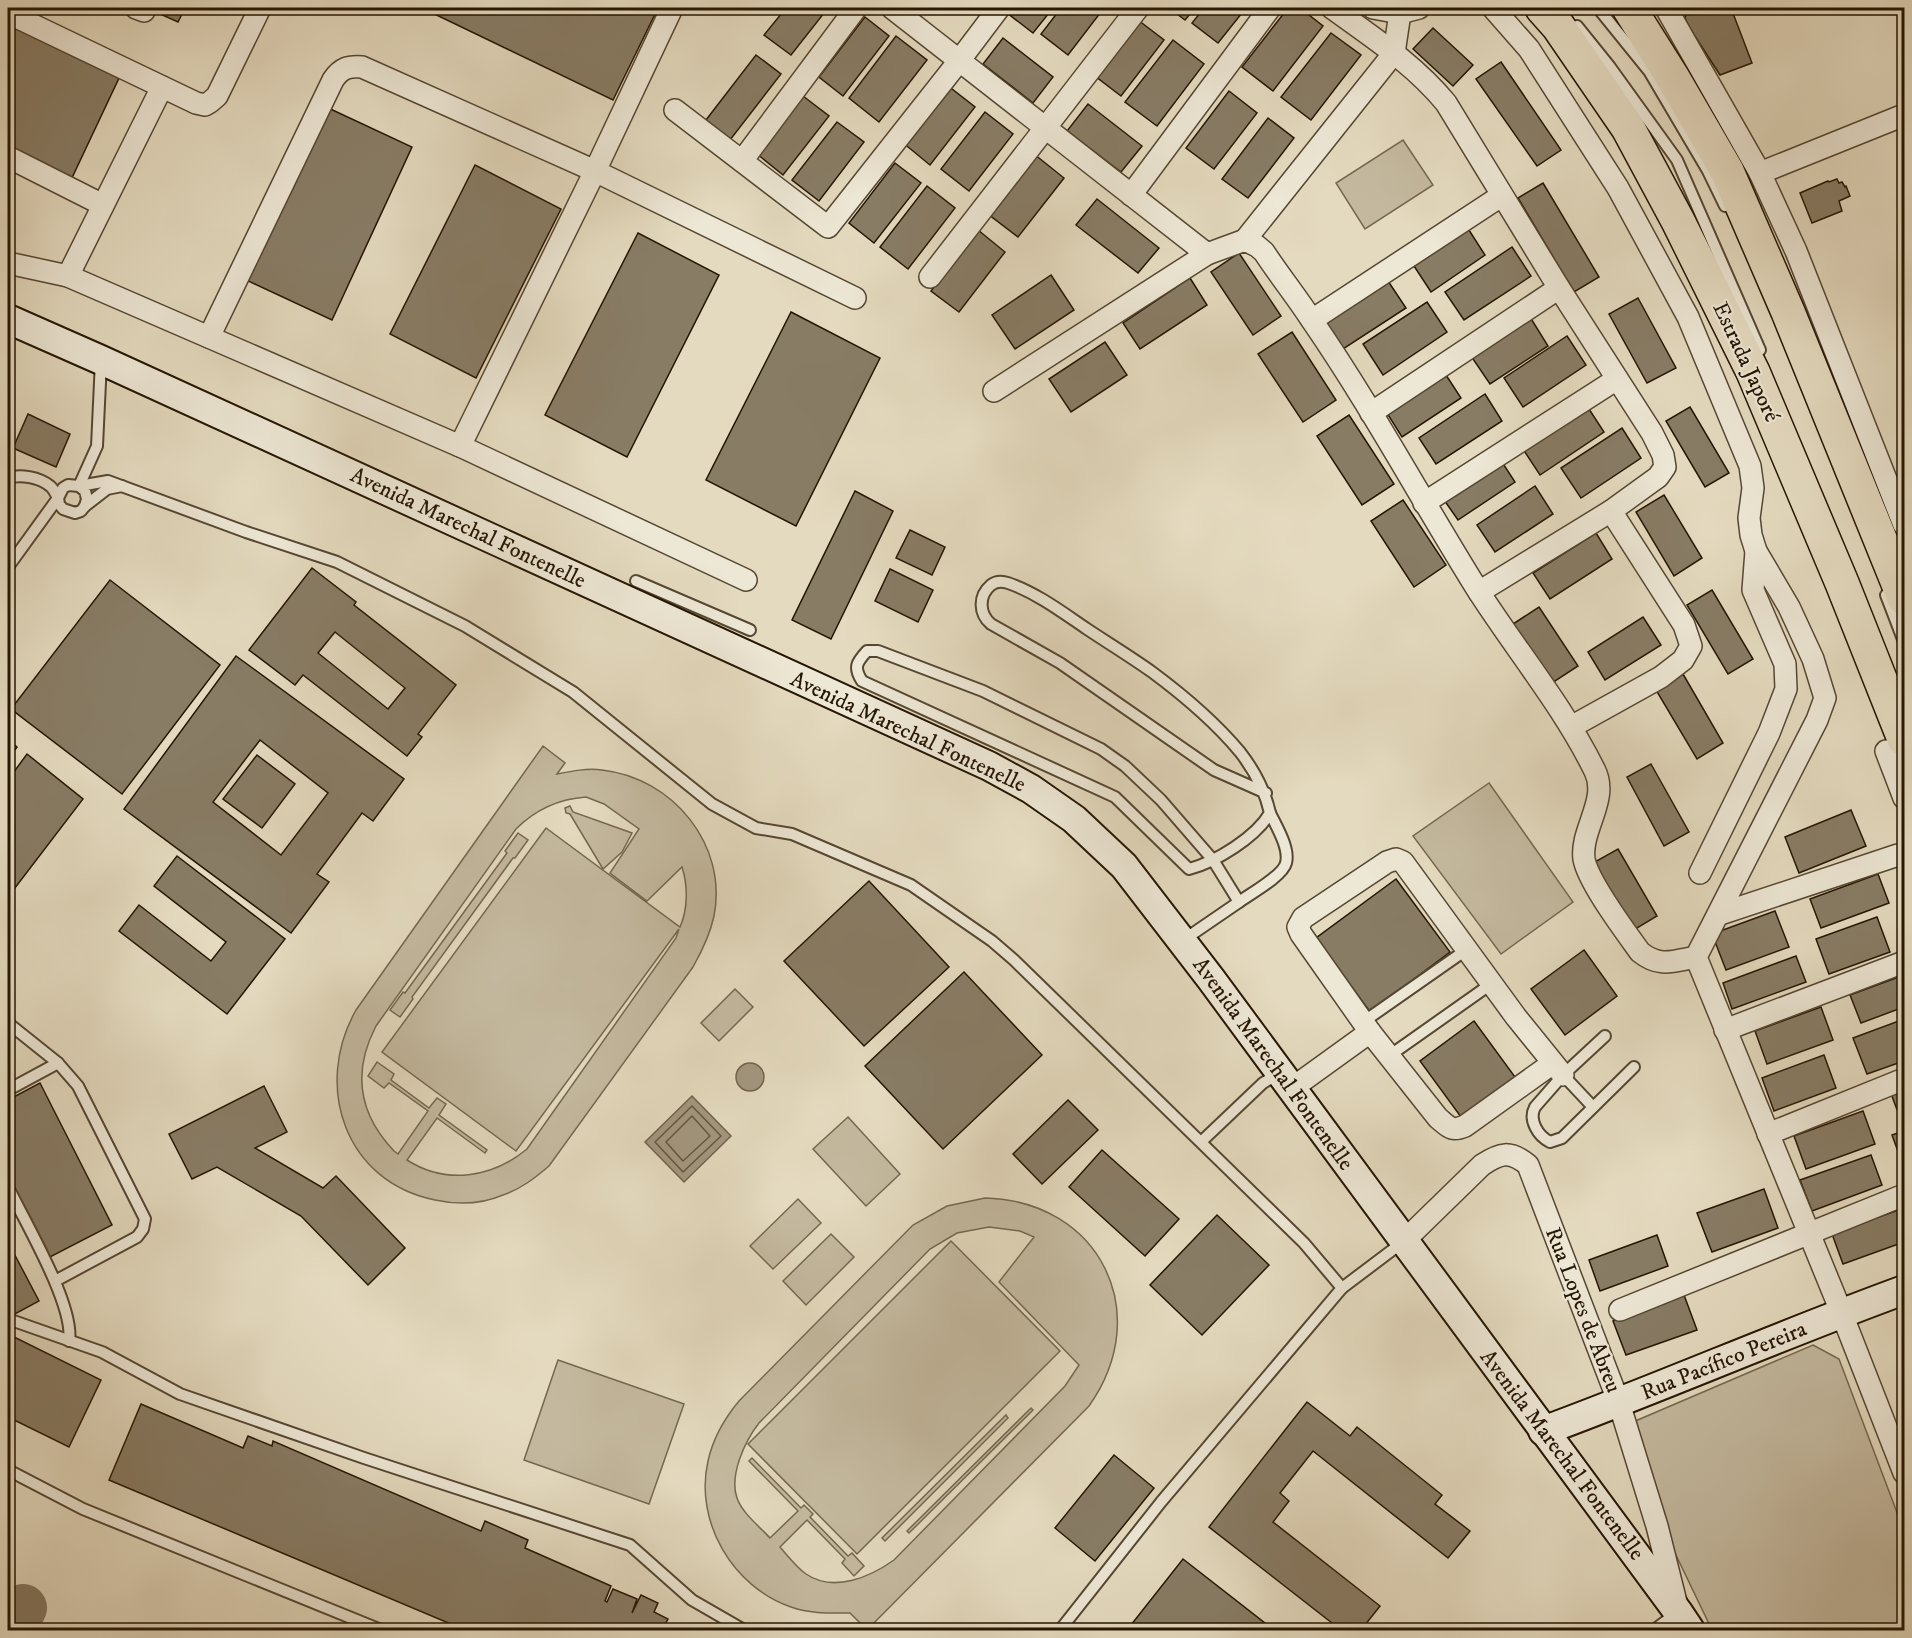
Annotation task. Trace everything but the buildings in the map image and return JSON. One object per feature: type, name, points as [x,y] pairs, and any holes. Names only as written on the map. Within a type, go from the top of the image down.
[{"type":"main road","points":[[1629,8],[1738,189],[1788,312],[1894,593]]},
{"type":"main road","name":"Estrada Japoré","points":[[1555,12],[1558,26],[1628,128],[1678,221],[1748,362],[1842,583],[1895,745]]},
{"type":"main road","name":"Avenida Marechal Fontenelle","points":[[8,319],[729,635],[832,694],[989,766],[1031,789],[1074,819],[1124,867],[1181,941],[1684,1621]]},
{"type":"main road","name":"Rua Pacífico Pereira","points":[[1543,1431],[1905,1290]]},
{"type":"street","points":[[8,13],[196,103],[205,105],[217,96],[260,8]]},
{"type":"street","points":[[460,446],[672,8]]},
{"type":"street","points":[[742,161],[856,8]]},
{"type":"street","points":[[892,8],[1207,254]]},
{"type":"street","points":[[675,110],[828,227],[999,8]]},
{"type":"street","points":[[930,277],[1137,8]]},
{"type":"street","points":[[1131,195],[1270,8]]},
{"type":"street","points":[[1332,8],[1394,52],[1428,82],[1446,103],[1664,454],[1665,467],[1658,477],[1611,511],[1479,592]]},
{"type":"street","points":[[994,391],[1207,254],[1245,240],[1394,52],[1409,10],[1373,8]]},
{"type":"street","points":[[1493,8],[1529,49],[1612,178],[1688,318],[1750,466],[1753,488],[1749,518],[1750,535],[1756,551],[1789,607],[1813,659],[1825,698],[1720,914],[1696,957]]},
{"type":"street","points":[[1666,8],[1738,189],[1796,251],[1905,525]]},
{"type":"street","points":[[208,337],[333,80],[339,71],[350,66],[362,67],[595,171],[855,298]]},
{"type":"street","points":[[69,276],[162,87]]},
{"type":"street","points":[[1738,189],[1905,115]]},
{"type":"street","points":[[8,157],[103,205]]},
{"type":"street","points":[[1312,320],[1502,196]]},
{"type":"street","points":[[1245,240],[1264,252],[1312,320],[1479,592],[1571,727],[1597,775],[1599,792],[1584,849],[1584,861],[1592,879],[1640,952],[1649,959],[1663,963],[1696,957]]},
{"type":"street","points":[[8,263],[69,276],[460,446],[746,580]]},
{"type":"street","points":[[1371,413],[1559,288]]},
{"type":"street","points":[[1424,503],[1617,379]]},
{"type":"street","points":[[1571,727],[1661,677],[1683,660],[1691,646],[1684,625],[1611,511]]},
{"type":"street","points":[[1700,873],[1769,733],[1786,689],[1785,664],[1753,590],[1756,551]]},
{"type":"street","points":[[1895,745],[1905,798]]},
{"type":"street","points":[[1720,914],[1898,855]]},
{"type":"street","points":[[1396,859],[1403,862],[1491,984],[1558,1069],[1457,1130],[1438,1119],[1366,1027],[1298,927],[1303,918],[1387,862],[1396,859]]},
{"type":"street","points":[[1696,957],[1905,1473]]},
{"type":"street","points":[[1725,1030],[1905,962]]},
{"type":"street","points":[[1286,1081],[1366,1027]]},
{"type":"street","points":[[1768,1134],[1905,1079]]},
{"type":"street","name":"Rua Lopes de Abreu","points":[[1403,1242],[1482,1165],[1494,1157],[1506,1154],[1517,1156],[1527,1165],[1619,1403],[1684,1621]]},
{"type":"street","points":[[1620,1310],[1808,1232],[1905,1195]]},
{"type":"lane","points":[[1598,8],[1649,71],[1708,171],[1738,189]]},
{"type":"lane","points":[[1555,12],[1610,67],[1677,160],[1762,356]]},
{"type":"lane","points":[[79,486],[97,446],[101,360]]},
{"type":"lane","points":[[8,478],[18,475],[50,486],[59,504],[69,513],[81,511],[107,489],[122,486]]},
{"type":"lane","points":[[8,567],[60,492],[68,485],[79,486],[108,481],[246,532],[337,562],[465,626],[573,692],[712,804],[756,828],[792,834],[911,885],[992,941],[1305,1242],[1342,1288]]},
{"type":"lane","points":[[79,486],[85,491],[87,499],[85,506]]},
{"type":"lane","points":[[636,581],[729,635],[782,659]]},
{"type":"lane","points":[[1181,941],[1282,872],[1287,862],[1286,851],[1270,813],[1266,793],[1240,753],[1208,719],[1152,672],[1040,597],[1006,582],[997,581],[989,586],[982,599],[981,611],[984,619],[990,624],[1060,663],[1214,770],[1266,793]]},
{"type":"lane","points":[[1894,593],[1905,642]]},
{"type":"lane","points":[[729,635],[750,630]]},
{"type":"lane","points":[[1239,902],[1213,860],[1161,800],[1125,766],[1101,749],[982,691],[878,651],[867,651],[858,662],[857,673],[862,681],[956,722],[1115,797],[1189,869],[1213,860],[1254,833],[1270,813]]},
{"type":"lane","points":[[808,671],[832,694]]},
{"type":"lane","points":[[1366,1027],[1466,950]]},
{"type":"lane","points":[[1389,1056],[1491,984]]},
{"type":"lane","points":[[8,1023],[58,1063],[78,1086],[145,1219],[144,1229],[137,1237],[55,1281]]},
{"type":"lane","points":[[1605,1036],[1558,1069],[1532,1112],[1537,1129],[1544,1139],[1550,1142],[1562,1138],[1634,1067]]},
{"type":"lane","points":[[8,1090],[58,1063]]},
{"type":"lane","points":[[1558,1069],[1593,1107]]},
{"type":"lane","points":[[1202,1141],[1263,1083],[1286,1081]]},
{"type":"lane","points":[[8,1186],[55,1281],[71,1331],[69,1341]]},
{"type":"lane","points":[[1060,1630],[1161,1502],[1342,1288],[1403,1242]]},
{"type":"lane","points":[[8,1319],[102,1352],[180,1394],[630,1545],[692,1600],[744,1630]]},
{"type":"lane","points":[[8,1470],[83,1509],[381,1630]]},
{"type":"lane","points":[[1654,1630],[1684,1621]]},
{"type":"shaded area","points":[[1403,140],[1433,185],[1365,229],[1336,183]]},
{"type":"shaded area","points":[[543,746],[565,763],[557,774],[602,770],[628,776],[651,786],[672,801],[690,819],[703,841],[712,864],[716,890],[714,916],[705,943],[693,967],[549,1166],[516,1190],[478,1202],[452,1203],[435,1200],[404,1190],[379,1173],[359,1152],[346,1127],[338,1099],[338,1069],[343,1039],[356,1010]],"holes":[[[586,797],[604,804],[639,829],[610,873],[647,901],[682,867],[686,897],[685,913],[680,927],[546,828],[382,1052],[516,1151],[679,929],[676,938],[527,1149],[499,1166],[468,1175],[437,1173],[422,1168],[407,1160],[437,1118],[485,1153],[487,1150],[439,1115],[446,1104],[437,1098],[429,1108],[391,1080],[394,1074],[377,1062],[368,1076],[384,1088],[389,1083],[428,1111],[398,1154],[394,1151],[373,1122],[363,1092],[364,1060],[368,1043],[376,1026],[516,829],[531,816],[548,806],[566,800]]]},
{"type":"shaded area","points":[[1489,783],[1573,902],[1501,954],[1413,836]]},
{"type":"shaded area","points":[[570,806],[573,812],[632,833],[622,852],[603,869],[570,814],[566,813],[565,808]]},
{"type":"shaded area","points":[[518,833],[528,840],[412,997],[413,999],[400,1017],[390,1010],[403,992],[405,993],[507,853],[505,851]]},
{"type":"shaded area","points":[[735,989],[753,1007],[719,1041],[701,1023]]},
{"type":"shaded area","points":[[848,1117],[900,1174],[866,1206],[813,1149]]},
{"type":"shaded area","points":[[985,1198],[1025,1204],[1059,1219],[1086,1241],[1105,1268],[1115,1300],[1117,1335],[1108,1370],[1089,1406],[867,1630],[850,1613],[820,1613],[791,1607],[770,1597],[736,1568],[722,1549],[707,1507],[705,1484],[708,1461],[720,1429],[739,1401],[913,1225],[947,1206]],"holes":[[[989,1227],[1020,1231],[1034,1237],[999,1282],[1079,1365],[1065,1386],[894,1560],[863,1577],[840,1582],[817,1580],[806,1574],[780,1547],[807,1520],[845,1559],[842,1563],[854,1576],[864,1566],[852,1553],[848,1556],[810,1517],[813,1514],[804,1505],[801,1508],[752,1458],[749,1461],[798,1511],[770,1538],[747,1514],[739,1504],[735,1479],[740,1459],[754,1430],[930,1249],[957,1233]]]},
{"type":"shaded area","points":[[798,1199],[821,1223],[773,1269],[750,1246]]},
{"type":"shaded area","points":[[831,1234],[854,1257],[806,1305],[783,1281]]},
{"type":"shaded area","points":[[951,1241],[1060,1351],[857,1554],[748,1444]]},
{"type":"shaded area","points":[[1813,1345],[1839,1359],[1904,1531],[1904,1630],[1712,1630],[1675,1553],[1626,1425]]},
{"type":"shaded area","points":[[558,1360],[684,1404],[649,1504],[524,1460]]},
{"type":"shaded area","points":[[1031,1408],[1033,1410],[909,1533],[907,1531]]},
{"type":"shaded area","points":[[1006,1415],[1008,1418],[885,1541],[882,1538]]},
{"type":"water","points":[[750,1063],[760,1067],[764,1077],[760,1087],[750,1091],[740,1087],[736,1077],[740,1067]]},
{"type":"water","points":[[692,1096],[731,1136],[684,1182],[645,1142]]},
{"type":"taxiway","points":[[10,1630],[23,1608]]}]
